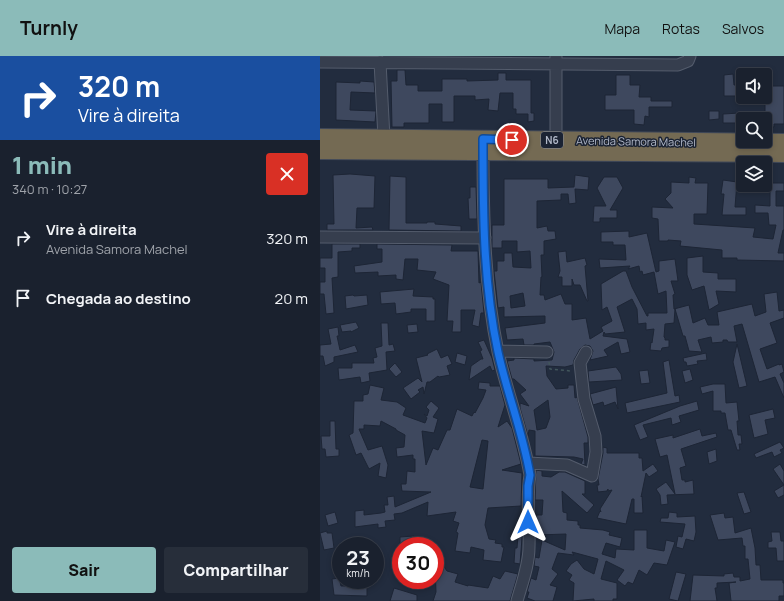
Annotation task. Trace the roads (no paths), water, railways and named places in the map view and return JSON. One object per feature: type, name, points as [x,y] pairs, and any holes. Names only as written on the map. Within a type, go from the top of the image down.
[{"type":"highway","name":"Avenida Samora Machel","points":[[320,137],[384,138],[483,146],[784,154]]},
{"type":"highway","name":"Avenida Samora Machel","points":[[320,151],[483,146],[556,140],[784,142]]},
{"type":"street","points":[[320,62],[380,62],[431,59],[556,60],[678,65],[688,61],[690,56]]},
{"type":"street","points":[[556,60],[556,140]]},
{"type":"street","points":[[380,62],[384,138]]},
{"type":"street","points":[[483,146],[485,238],[488,284],[498,351],[530,475],[528,486],[529,548],[526,569],[517,601]]},
{"type":"street","points":[[320,237],[485,238]]},
{"type":"street","points":[[498,351],[547,352]]},
{"type":"street","points":[[528,463],[567,465],[592,476],[596,452],[595,436],[584,399],[580,363],[586,352]]}]
